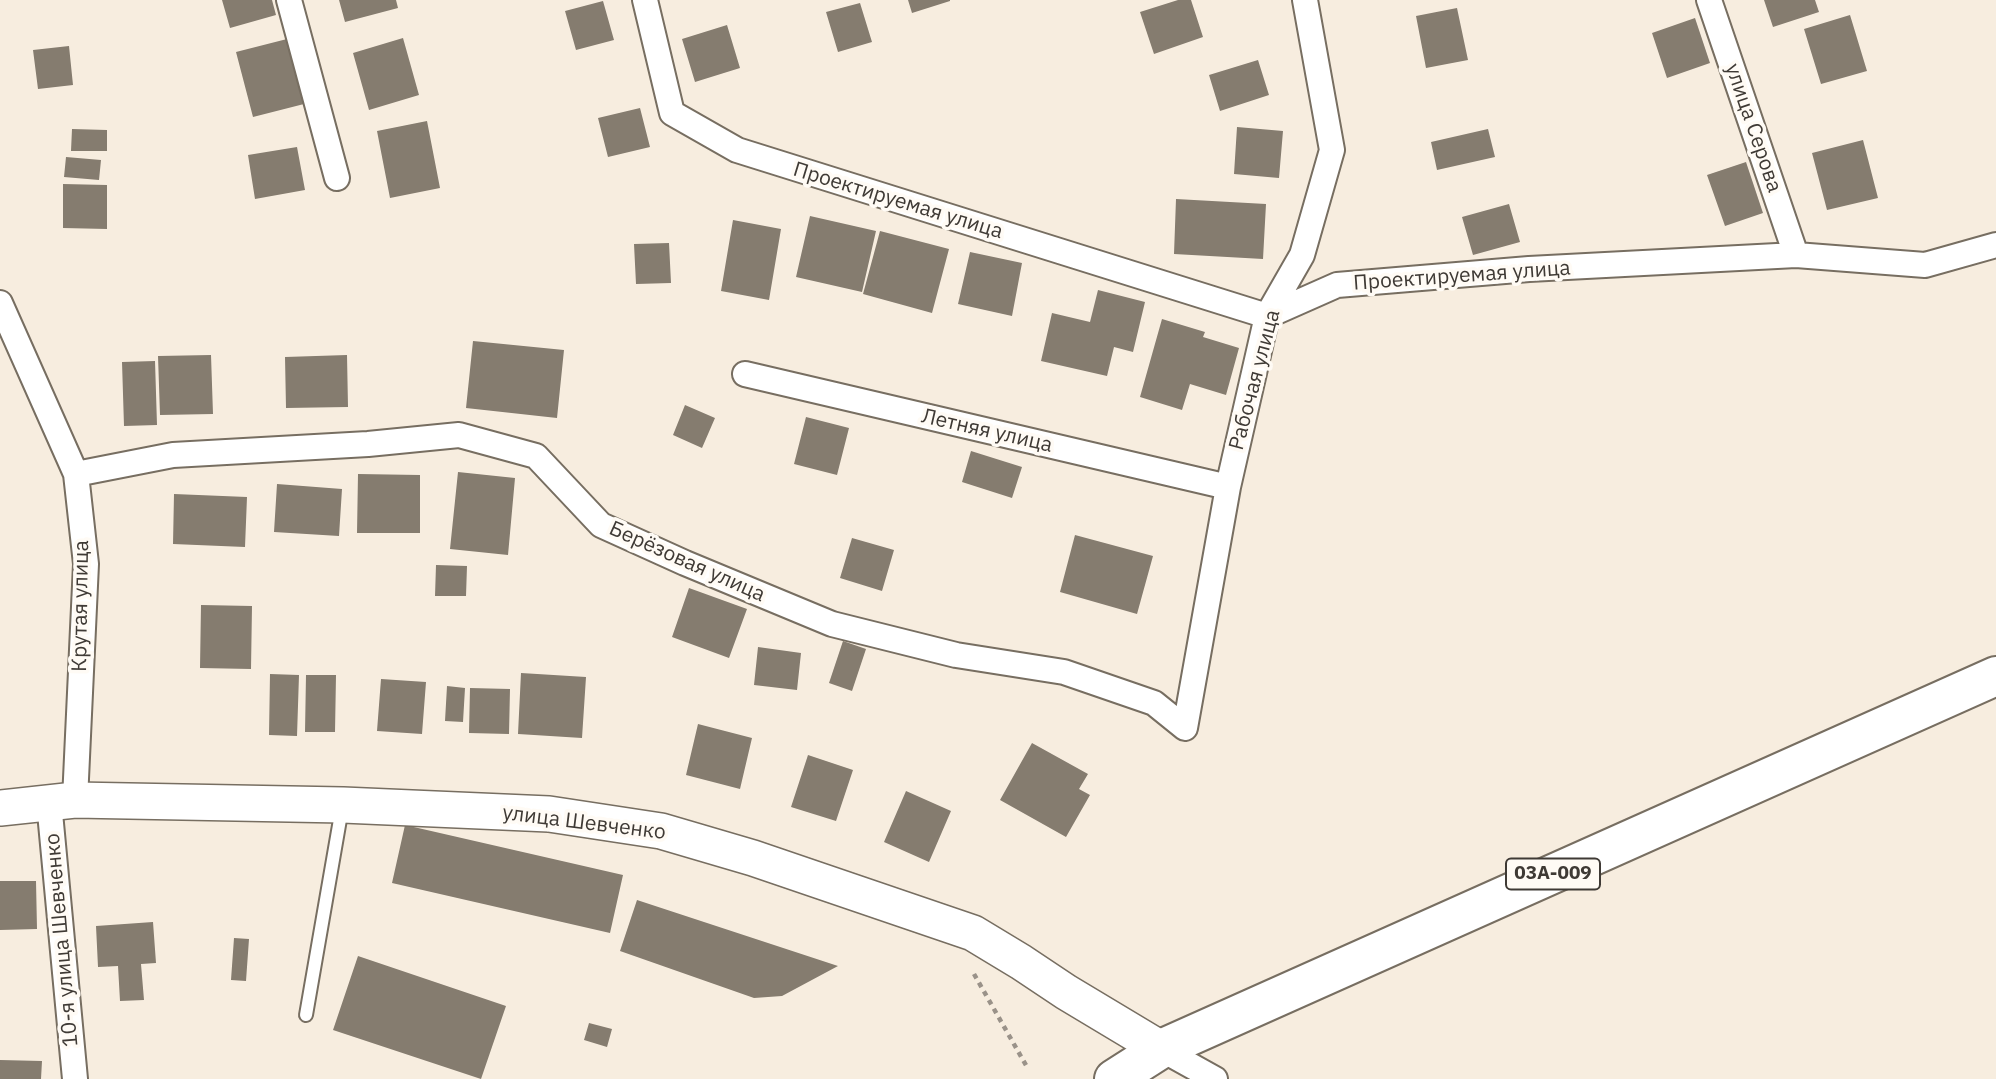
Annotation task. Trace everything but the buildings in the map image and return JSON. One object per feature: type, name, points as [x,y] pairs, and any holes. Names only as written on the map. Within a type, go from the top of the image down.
[{"type":"main road","name":"03А-009","points":[[1114,1079],[1161,1049],[1996,676]]},
{"type":"main road","name":"улица Шевченко","points":[[0,808],[62,801],[343,805],[549,814],[662,831],[740,854],[973,933],[1161,1049]]},
{"type":"street","points":[[289,0],[337,178]]},
{"type":"street","name":"Проектируемая улица","points":[[645,0],[672,113],[737,150],[1267,316],[1337,285],[1529,269],[1796,255],[1924,265],[1996,245]]},
{"type":"street","name":"Рабочая улица","points":[[1185,728],[1228,487],[1267,316],[1302,255],[1332,150],[1305,0]]},
{"type":"street","name":"улица Серова","points":[[1709,0],[1796,255]]},
{"type":"street","name":"Крутая улица","points":[[0,303],[76,474],[86,564],[62,801]]},
{"type":"street","name":"Летняя улица","points":[[745,374],[1228,487]]},
{"type":"street","name":"Берёзовая улица","points":[[76,474],[173,455],[368,444],[459,435],[536,456],[601,525],[832,624],[956,655],[1064,672],[1154,703],[1185,728]]},
{"type":"street","name":"10-я улица Шевченко","points":[[62,801],[75,1079]]},
{"type":"street","points":[[1161,1049],[1215,1079]]},
{"type":"lane","points":[[306,1014],[343,805]]},
{"type":"path","points":[[968,965],[1027,1067]]}]
